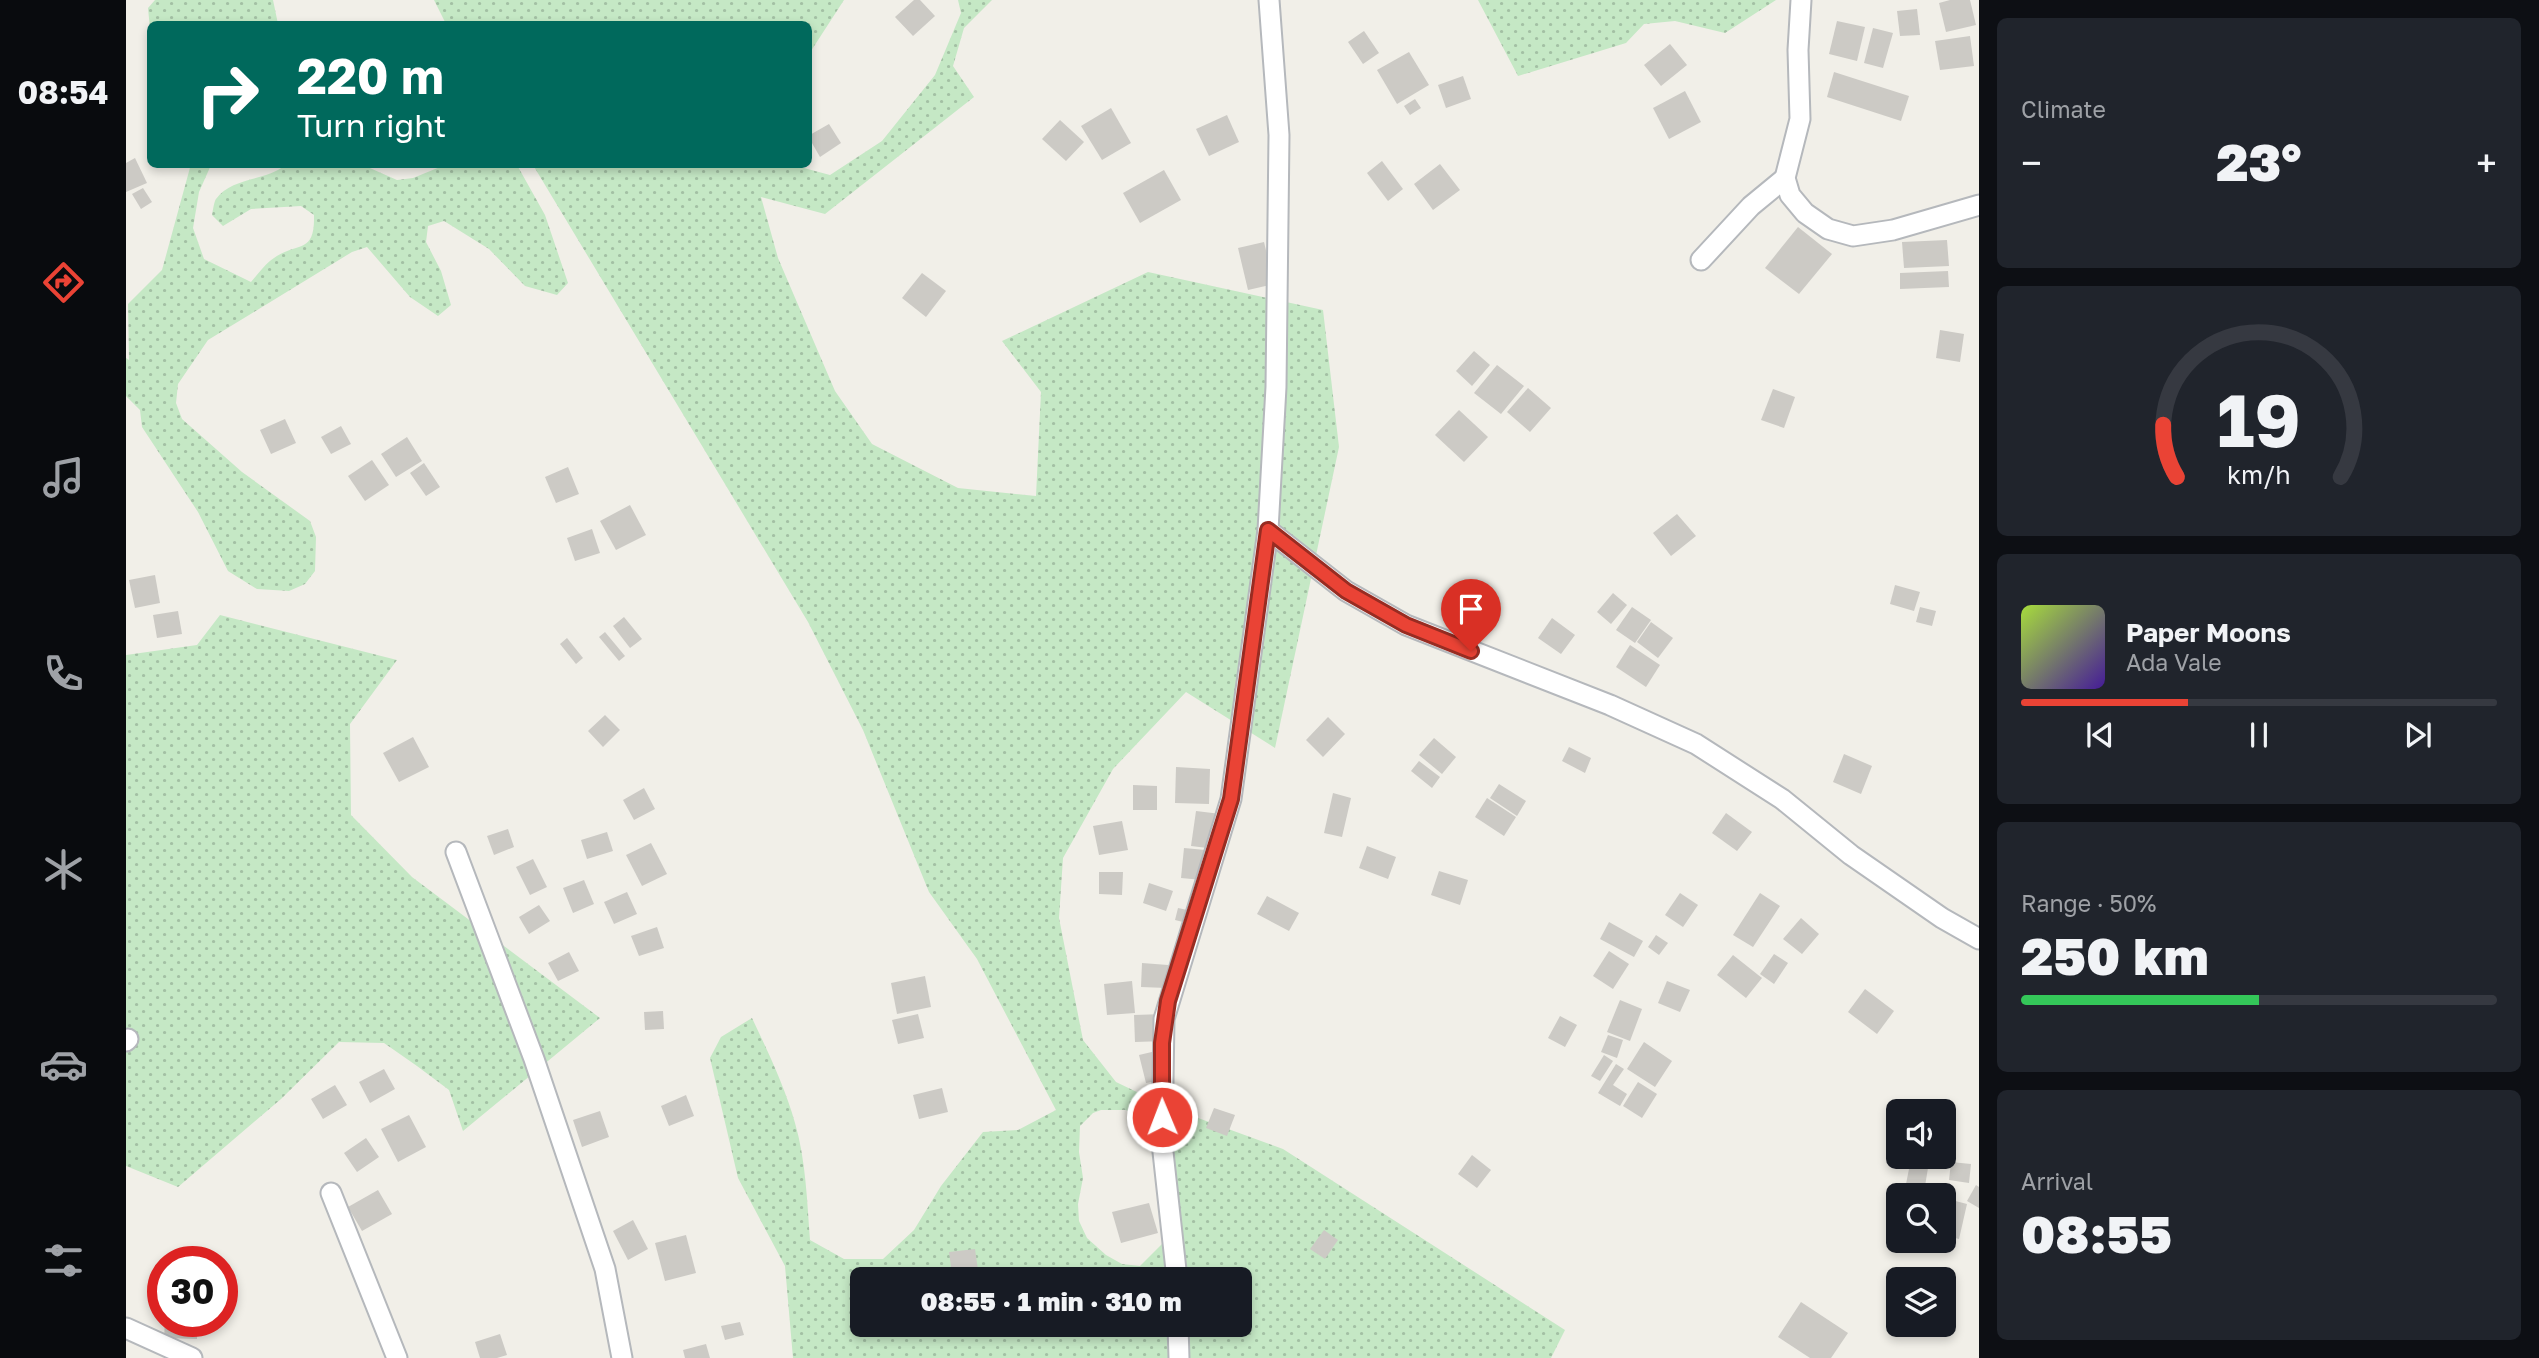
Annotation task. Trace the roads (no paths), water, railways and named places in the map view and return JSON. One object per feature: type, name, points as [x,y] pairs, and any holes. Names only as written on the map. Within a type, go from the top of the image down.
[{"type":"street","points":[[1176,1267],[1162,1143],[1164,1019],[1231,799],[1268,530],[1276,387],[1279,135],[1269,0]]},
{"type":"street","points":[[1801,0],[1798,50],[1800,119],[1785,178],[1790,195],[1805,213],[1828,229],[1853,236],[1893,230],[1979,205]]},
{"type":"street","points":[[1701,260],[1751,206],[1785,178]]},
{"type":"street","points":[[1268,530],[1346,591],[1406,625],[1610,705],[1696,744],[1782,799],[1851,855],[1942,918],[1979,939]]},
{"type":"street","points":[[456,852],[534,1059],[605,1269],[622,1358]]},
{"type":"street","points":[[331,1193],[397,1358]]},
{"type":"street","points":[[126,1328],[192,1358]]},
{"type":"street","points":[[1178,1337],[1179,1358]]}]
